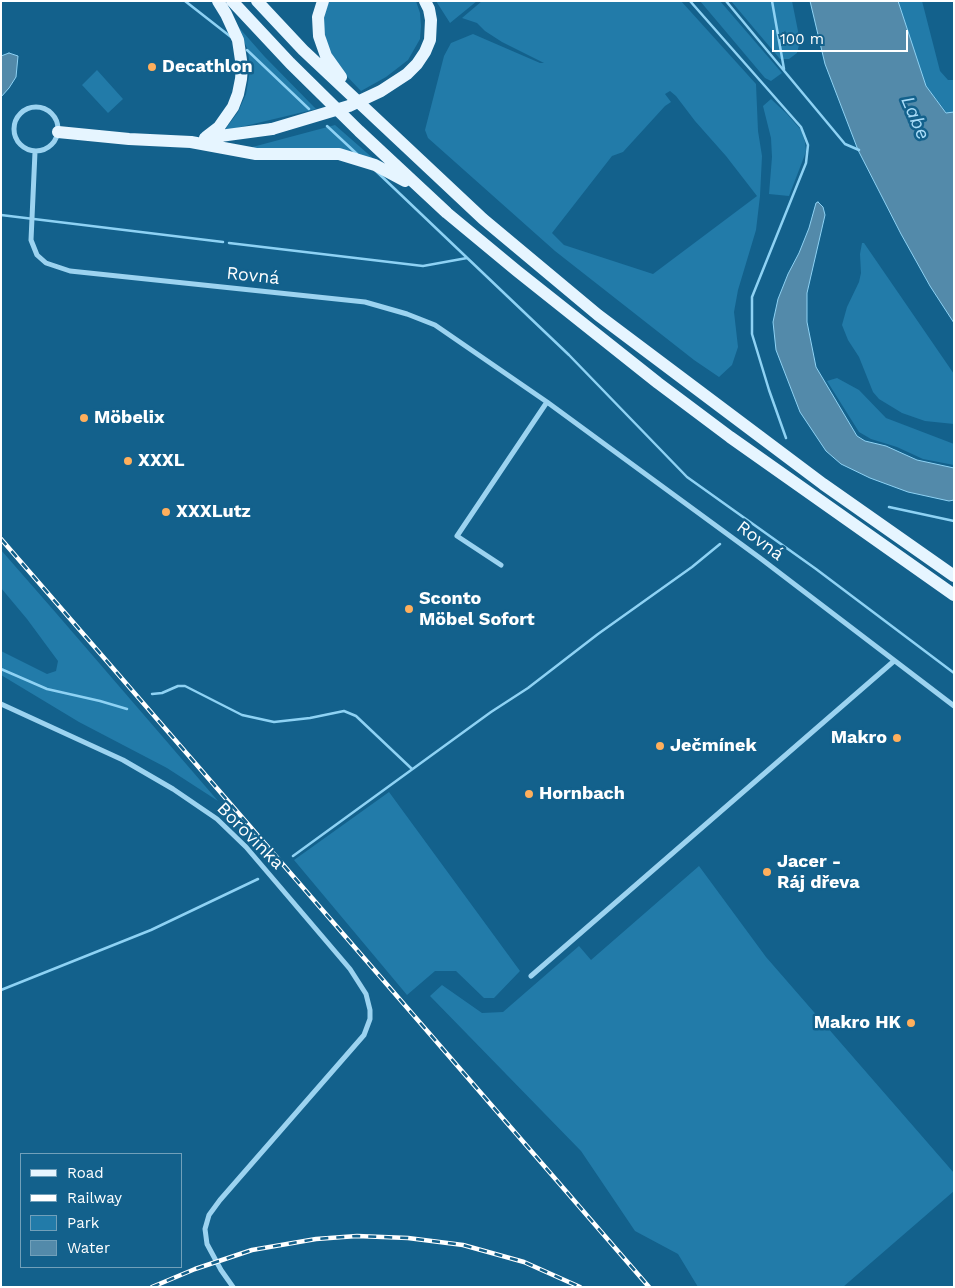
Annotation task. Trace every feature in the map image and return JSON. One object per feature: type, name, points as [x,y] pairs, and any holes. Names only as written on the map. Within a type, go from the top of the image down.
[{"type":"main road","points":[[206,137],[219,127],[233,107],[241,79],[242,60],[238,40],[230,21],[218,1]]},
{"type":"main road","points":[[232,1],[290,63],[359,131],[447,212],[517,271],[738,443],[954,595]]},
{"type":"main road","points":[[257,1],[303,50],[483,219],[598,315],[823,484],[954,576]]},
{"type":"main road","points":[[323,1],[318,17],[318,27],[321,44],[326,56],[332,67],[374,118]]},
{"type":"main road","points":[[192,142],[206,137],[272,129],[349,106],[381,91],[407,74],[425,52],[430,40],[431,20],[425,1]]},
{"type":"main road","points":[[58,132],[129,139],[192,142],[256,154],[325,153],[359,159],[397,176],[447,212]]},
{"type":"street","points":[[30,108],[44,109],[55,118],[58,132],[48,148],[36,152],[23,148],[15,138],[14,124],[23,111],[30,108]]},
{"type":"street","name":"Rovná","points":[[36,152],[31,240],[36,254],[46,263],[82,272],[365,302],[407,314],[435,325],[547,402],[762,559],[954,706]]},
{"type":"street","points":[[500,565],[457,536],[547,402]]},
{"type":"street","points":[[531,976],[894,661]]},
{"type":"street","name":"Borovinka","points":[[1,704],[123,760],[174,789],[217,819],[246,847],[359,981],[370,1004],[370,1019],[364,1035],[220,1200],[210,1216],[205,1229],[207,1244],[233,1287]]},
{"type":"green space","points":[[329,1],[416,1],[420,13],[420,39],[408,60],[386,77],[361,91],[338,67],[328,50],[323,24]]},
{"type":"green space","points":[[436,1],[477,1],[450,23]]},
{"type":"green space","points":[[482,1],[681,1],[756,84],[758,131],[762,156],[756,230],[738,290],[734,312],[738,347],[732,365],[719,377],[694,360],[555,251],[428,138],[425,130],[444,56],[451,43],[473,34],[540,63],[544,63],[502,42],[485,31],[477,23],[462,18]],"holes":[[[670,91],[757,196],[653,274],[564,245],[552,233],[612,156],[623,152],[665,106],[671,102],[665,94]]]},
{"type":"green space","points":[[700,1],[720,1],[782,73],[771,81],[765,78]]},
{"type":"green space","points":[[731,1],[792,1],[800,41],[797,53],[789,59],[780,59]]},
{"type":"green space","points":[[898,1],[922,1],[940,71],[948,80],[954,80],[954,112],[947,113],[926,86]]},
{"type":"green space","points":[[235,23],[264,56],[316,109],[224,131],[238,112],[246,94],[250,70],[248,50]]},
{"type":"green space","points":[[97,70],[123,99],[108,113],[82,85]]},
{"type":"green space","points":[[771,99],[801,130],[805,142],[806,151],[789,196],[769,194],[772,157],[771,138],[763,106]]},
{"type":"green space","points":[[335,125],[375,160],[326,148],[264,151],[245,149]]},
{"type":"green space","points":[[862,243],[864,243],[954,374],[954,424],[925,421],[902,413],[879,399],[873,392],[859,357],[848,340],[842,325],[847,307],[859,282]]},
{"type":"green space","points":[[837,378],[859,390],[886,418],[954,444],[954,465],[923,459],[897,447],[871,439],[859,432],[827,381]]},
{"type":"green space","points":[[1,550],[218,801],[167,768],[79,722],[1,675],[1,651],[47,674],[56,671],[58,661],[1,588]]},
{"type":"green space","points":[[389,792],[520,971],[494,998],[484,998],[456,971],[435,971],[407,995],[294,860]]},
{"type":"green space","points":[[699,866],[766,957],[954,1173],[954,1191],[843,1287],[698,1287],[678,1254],[635,1231],[581,1151],[430,996],[442,985],[482,1013],[503,1012],[579,946],[591,960]]},
{"type":"water","name":"Labe","points":[[810,1],[898,1],[926,86],[946,113],[954,112],[954,323],[930,286],[901,234],[858,150],[825,64]]},
{"type":"water","points":[[9,53],[18,56],[16,77],[1,97],[1,56]]},
{"type":"water","points":[[818,202],[823,207],[825,215],[807,293],[807,322],[816,367],[857,436],[865,441],[886,446],[917,460],[954,468],[954,500],[949,501],[908,492],[870,478],[841,464],[826,451],[800,412],[776,350],[773,322],[778,299],[799,253],[816,203]]},
{"type":"waterway","points":[[185,1],[231,37]]},
{"type":"waterway","points":[[690,1],[801,127],[808,145],[806,163],[752,297],[752,334],[786,438]]},
{"type":"waterway","points":[[726,1],[845,144],[859,150]]},
{"type":"waterway","points":[[772,1],[784,69]]},
{"type":"waterway","points":[[247,50],[309,109]]},
{"type":"waterway","points":[[327,126],[357,154]]},
{"type":"waterway","points":[[376,171],[569,355],[687,477],[816,569],[954,673]]},
{"type":"waterway","points":[[1,215],[223,242]]},
{"type":"waterway","points":[[229,243],[423,266],[467,258]]},
{"type":"waterway","points":[[889,507],[954,521]]},
{"type":"waterway","points":[[293,856],[491,712],[528,688],[598,634],[692,567],[720,544]]},
{"type":"waterway","points":[[1,669],[47,689],[127,709]]},
{"type":"waterway","points":[[152,694],[162,693],[178,686],[185,686],[242,715],[274,722],[310,718],[344,711],[356,716],[412,769]]},
{"type":"waterway","points":[[1,990],[151,930],[258,879]]},
{"type":"railway","points":[[1,539],[649,1287]]},
{"type":"railway","points":[[152,1287],[195,1269],[252,1250],[316,1239],[357,1236],[408,1238],[463,1245],[524,1262],[580,1287]]},
{"type":"place","name":"Decathlon","points":[[152,67]]},
{"type":"place","name":"Möbelix","points":[[84,418]]},
{"type":"place","name":"XXXL","points":[[128,461]]},
{"type":"place","name":"XXXLutz","points":[[166,512]]},
{"type":"place","name":"Sconto Möbel Sofort","points":[[409,609]]},
{"type":"place","name":"Makro","points":[[897,738]]},
{"type":"place","name":"Ječmínek","points":[[660,746]]},
{"type":"place","name":"Hornbach","points":[[529,794]]},
{"type":"place","name":"Jacer - Ráj dřeva","points":[[767,872]]},
{"type":"place","name":"Makro HK","points":[[911,1023]]}]
